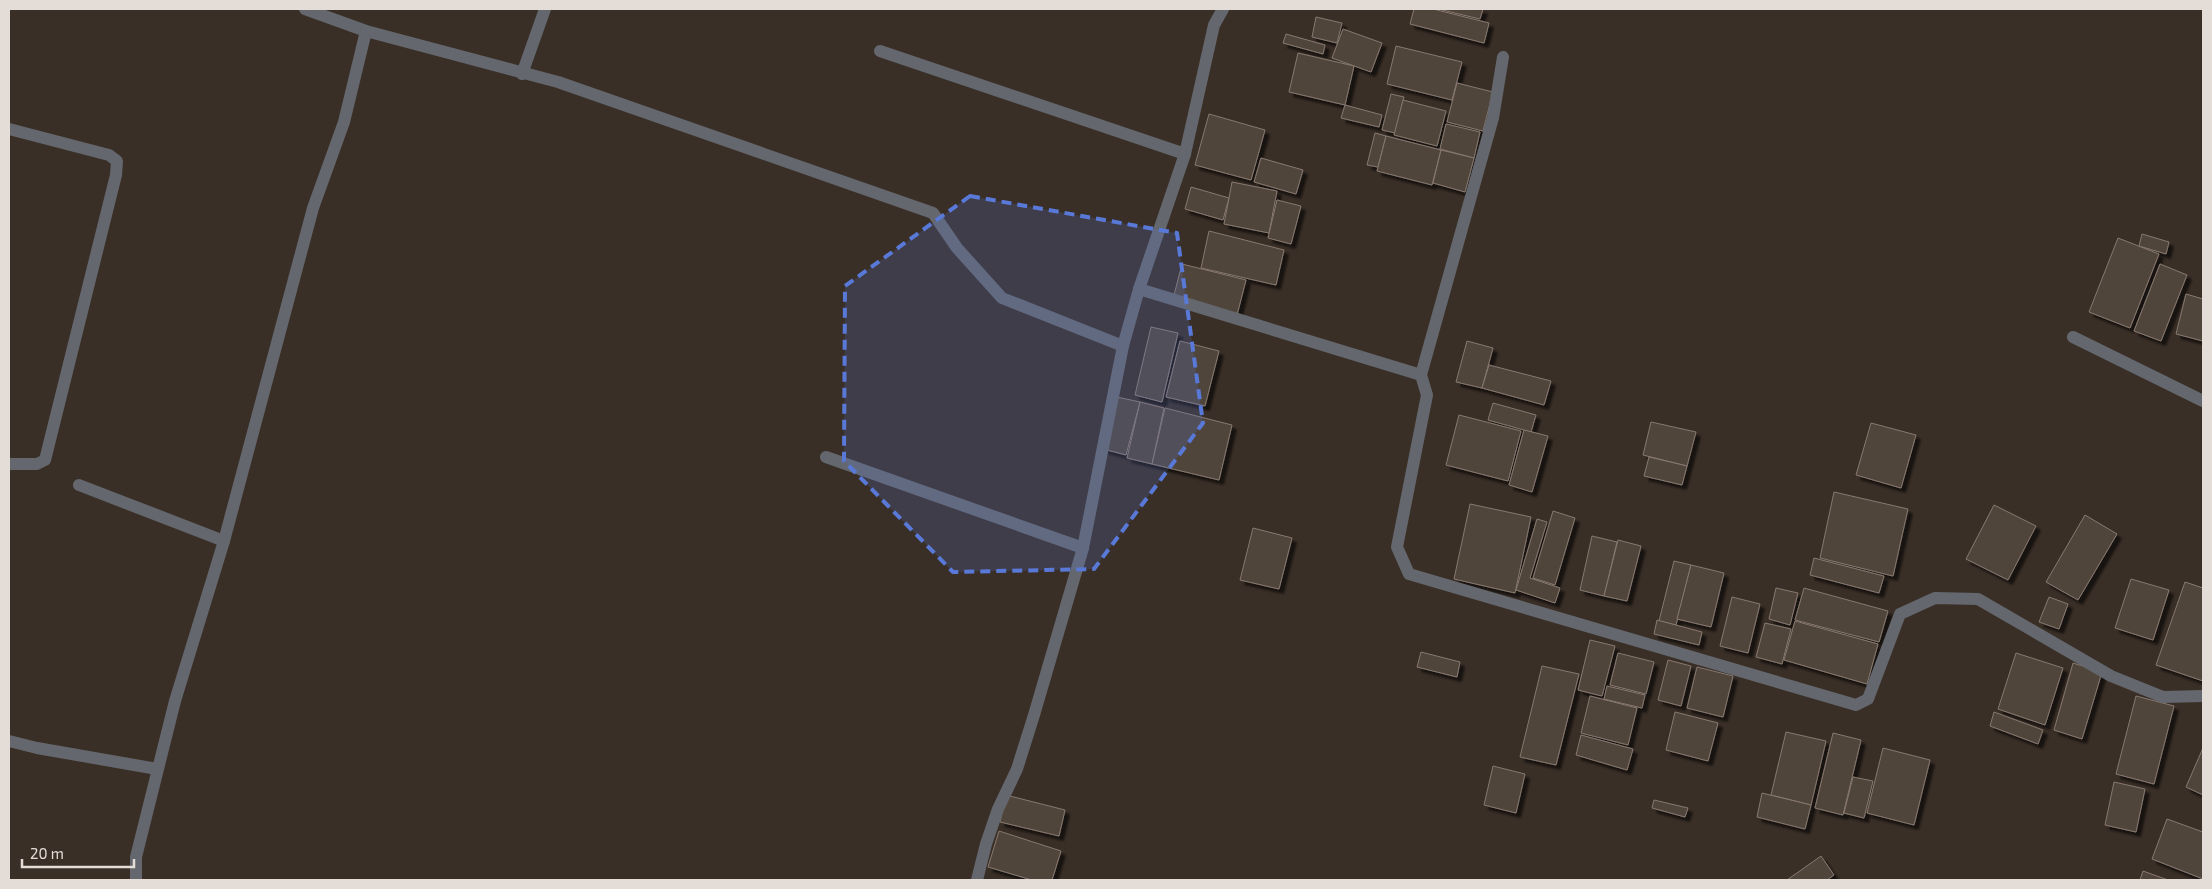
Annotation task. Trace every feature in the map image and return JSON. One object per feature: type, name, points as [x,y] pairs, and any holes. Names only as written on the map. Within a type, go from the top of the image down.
[{"type":"street","points":[[305,9],[366,31],[522,74],[558,82],[933,213],[956,248],[1002,298],[1123,346]]},
{"type":"street","points":[[522,74],[545,9]]},
{"type":"street","points":[[977,880],[986,844],[998,809],[1020,760],[1083,548],[1123,346],[1139,289],[1185,154],[1214,25],[1223,9]]},
{"type":"street","points":[[136,880],[136,857],[175,702],[224,541],[313,208],[344,122],[366,31]]},
{"type":"street","points":[[880,51],[1185,154]]},
{"type":"street","points":[[1503,57],[1493,118],[1421,375],[1427,394],[1397,547],[1409,574],[1856,704],[1868,699],[1900,614],[1934,598],[1978,598],[2111,676],[2163,697],[2203,696]]},
{"type":"street","points":[[9,129],[109,155],[116,161],[116,175],[45,460],[37,464],[9,464]]},
{"type":"street","points":[[1139,289],[1421,375]]},
{"type":"street","points":[[2073,337],[2203,401]]},
{"type":"street","points":[[826,457],[1083,548]]},
{"type":"street","points":[[79,485],[224,541]]},
{"type":"street","points":[[9,741],[37,748],[157,769]]},
{"type":"highlighted area","points":[[970,196],[1177,233],[1203,423],[1094,569],[953,572],[844,461],[845,286]]},
{"type":"building","points":[[1414,9],[1433,9],[1489,23],[1484,43],[1410,24]]},
{"type":"building","points":[[1438,9],[1483,9],[1480,19]]},
{"type":"building","points":[[1316,17],[1342,23],[1337,43],[1312,37]]},
{"type":"building","points":[[1343,29],[1382,43],[1371,72],[1332,58]]},
{"type":"building","points":[[1286,34],[1325,45],[1323,54],[1283,43]]},
{"type":"building","points":[[1396,46],[1462,62],[1452,100],[1387,84]]},
{"type":"building","points":[[1298,53],[1354,66],[1345,105],[1289,92]]},
{"type":"building","points":[[1457,83],[1493,92],[1483,131],[1447,122]]},
{"type":"building","points":[[1391,94],[1404,97],[1395,133],[1382,130]]},
{"type":"building","points":[[1403,100],[1446,111],[1437,146],[1394,135]]},
{"type":"building","points":[[1345,105],[1382,115],[1379,127],[1341,118]]},
{"type":"building","points":[[1209,114],[1265,130],[1251,180],[1195,165]]},
{"type":"building","points":[[1446,124],[1480,132],[1474,158],[1440,149]]},
{"type":"building","points":[[1375,133],[1386,136],[1378,167],[1367,165]]},
{"type":"building","points":[[1386,136],[1441,150],[1432,185],[1377,171]]},
{"type":"building","points":[[1441,150],[1474,158],[1465,192],[1433,183]]},
{"type":"building","points":[[1261,158],[1303,170],[1296,194],[1254,182]]},
{"type":"building","points":[[1232,182],[1277,191],[1269,233],[1224,224]]},
{"type":"building","points":[[1191,187],[1229,198],[1223,220],[1185,209]]},
{"type":"building","points":[[1277,200],[1301,206],[1291,244],[1268,238]]},
{"type":"building","points":[[1209,231],[1284,250],[1276,285],[1201,268]]},
{"type":"building","points":[[2142,234],[2169,242],[2166,254],[2139,246]]},
{"type":"building","points":[[2118,238],[2159,254],[2130,328],[2089,312]]},
{"type":"building","points":[[1182,264],[1246,280],[1237,315],[1173,299]]},
{"type":"building","points":[[2160,264],[2187,275],[2161,341],[2134,331]]},
{"type":"building","points":[[2186,294],[2203,299],[2203,341],[2176,334]]},
{"type":"building","points":[[1151,327],[1178,333],[1162,402],[1135,395]]},
{"type":"building","points":[[1180,341],[1219,351],[1205,406],[1166,397]]},
{"type":"building","points":[[1467,341],[1493,348],[1482,388],[1456,382]]},
{"type":"building","points":[[1489,365],[1551,381],[1544,405],[1482,388]]},
{"type":"building","points":[[1117,397],[1140,402],[1126,455],[1103,449]]},
{"type":"building","points":[[1140,402],[1164,408],[1152,464],[1127,458]]},
{"type":"building","points":[[1493,403],[1536,415],[1531,432],[1488,420]]},
{"type":"building","points":[[1165,408],[1232,425],[1219,480],[1152,464]]},
{"type":"building","points":[[1459,415],[1521,431],[1508,481],[1446,465]]},
{"type":"building","points":[[1651,422],[1696,432],[1687,466],[1643,455]]},
{"type":"building","points":[[1871,423],[1916,435],[1901,488],[1856,475]]},
{"type":"building","points":[[1524,430],[1548,436],[1532,492],[1509,485]]},
{"type":"building","points":[[1649,457],[1687,466],[1682,485],[1644,476]]},
{"type":"building","points":[[1834,492],[1908,509],[1893,576],[1820,558]]},
{"type":"building","points":[[1470,504],[1531,517],[1515,593],[1454,579]]},
{"type":"building","points":[[1994,505],[2036,526],[2008,580],[1966,559]]},
{"type":"building","points":[[1553,511],[1575,518],[1555,585],[1533,578]]},
{"type":"building","points":[[2085,515],[2117,534],[2078,600],[2046,582]]},
{"type":"building","points":[[1537,519],[1547,522],[1530,578],[1560,588],[1555,603],[1516,590]]},
{"type":"building","points":[[1253,528],[1292,538],[1279,589],[1240,580]]},
{"type":"building","points":[[1592,536],[1617,542],[1604,596],[1580,590]]},
{"type":"building","points":[[1618,540],[1641,546],[1627,601],[1604,596]]},
{"type":"building","points":[[1814,558],[1884,576],[1879,593],[1810,575]]},
{"type":"building","points":[[1674,561],[1691,565],[1676,625],[1659,621]]},
{"type":"building","points":[[1691,565],[1724,573],[1711,627],[1677,619]]},
{"type":"building","points":[[2131,579],[2169,590],[2153,640],[2115,628]]},
{"type":"building","points":[[2185,582],[2203,588],[2203,681],[2156,665]]},
{"type":"building","points":[[1776,588],[1798,593],[1790,625],[1769,619]]},
{"type":"building","points":[[1804,588],[1888,611],[1879,642],[1795,620]]},
{"type":"building","points":[[1732,597],[1760,604],[1748,653],[1720,646]]},
{"type":"building","points":[[2049,597],[2068,604],[2059,629],[2039,622]]},
{"type":"building","points":[[1657,620],[1702,632],[1699,645],[1654,634]]},
{"type":"building","points":[[1795,621],[1878,644],[1867,684],[1784,660]]},
{"type":"building","points":[[1765,623],[1791,629],[1782,664],[1756,657]]},
{"type":"building","points":[[1590,640],[1615,646],[1602,696],[1578,690]]},
{"type":"building","points":[[1421,652],[1460,662],[1457,677],[1417,667]]},
{"type":"building","points":[[1618,653],[1654,662],[1646,694],[1610,685]]},
{"type":"building","points":[[2016,653],[2063,668],[2045,725],[1998,709]]},
{"type":"building","points":[[1668,660],[1691,666],[1681,706],[1658,700]]},
{"type":"building","points":[[2073,663],[2102,672],[2082,739],[2054,730]]},
{"type":"building","points":[[1542,666],[1579,674],[1556,765],[1520,757]]},
{"type":"building","points":[[1697,667],[1733,676],[1723,717],[1687,708]]},
{"type":"building","points":[[1607,686],[1645,695],[1642,708],[1604,699]]},
{"type":"building","points":[[1590,696],[1637,708],[1628,745],[1581,733]]},
{"type":"building","points":[[2136,696],[2174,706],[2154,784],[2116,774]]},
{"type":"building","points":[[1675,712],[1718,723],[1708,761],[1666,750]]},
{"type":"building","points":[[1994,712],[2043,730],[2038,744],[1990,726]]},
{"type":"building","points":[[1786,732],[1826,741],[1811,805],[1771,795]]},
{"type":"building","points":[[1833,733],[1861,740],[1843,815],[1815,808]]},
{"type":"building","points":[[1581,735],[1633,749],[1627,770],[1576,755]]},
{"type":"building","points":[[1883,748],[1930,760],[1914,825],[1867,813]]},
{"type":"building","points":[[2203,748],[2203,795],[2186,787]]},
{"type":"building","points":[[1493,766],[1525,774],[1516,813],[1484,805]]},
{"type":"building","points":[[1853,777],[1873,781],[1864,818],[1844,813]]},
{"type":"building","points":[[2114,782],[2145,789],[2136,832],[2105,825]]},
{"type":"building","points":[[1762,793],[1811,805],[1805,829],[1757,817]]},
{"type":"building","points":[[1006,795],[1065,810],[1059,836],[1000,822]]},
{"type":"building","points":[[1654,800],[1688,808],[1685,817],[1652,808]]},
{"type":"building","points":[[2167,819],[2203,832],[2203,879],[2152,859]]},
{"type":"building","points":[[999,831],[1061,851],[1052,880],[1032,880],[988,867]]},
{"type":"building","points":[[1821,856],[1834,875],[1827,880],[1787,880]]},
{"type":"building","points":[[2143,871],[2168,880],[2140,880]]}]
